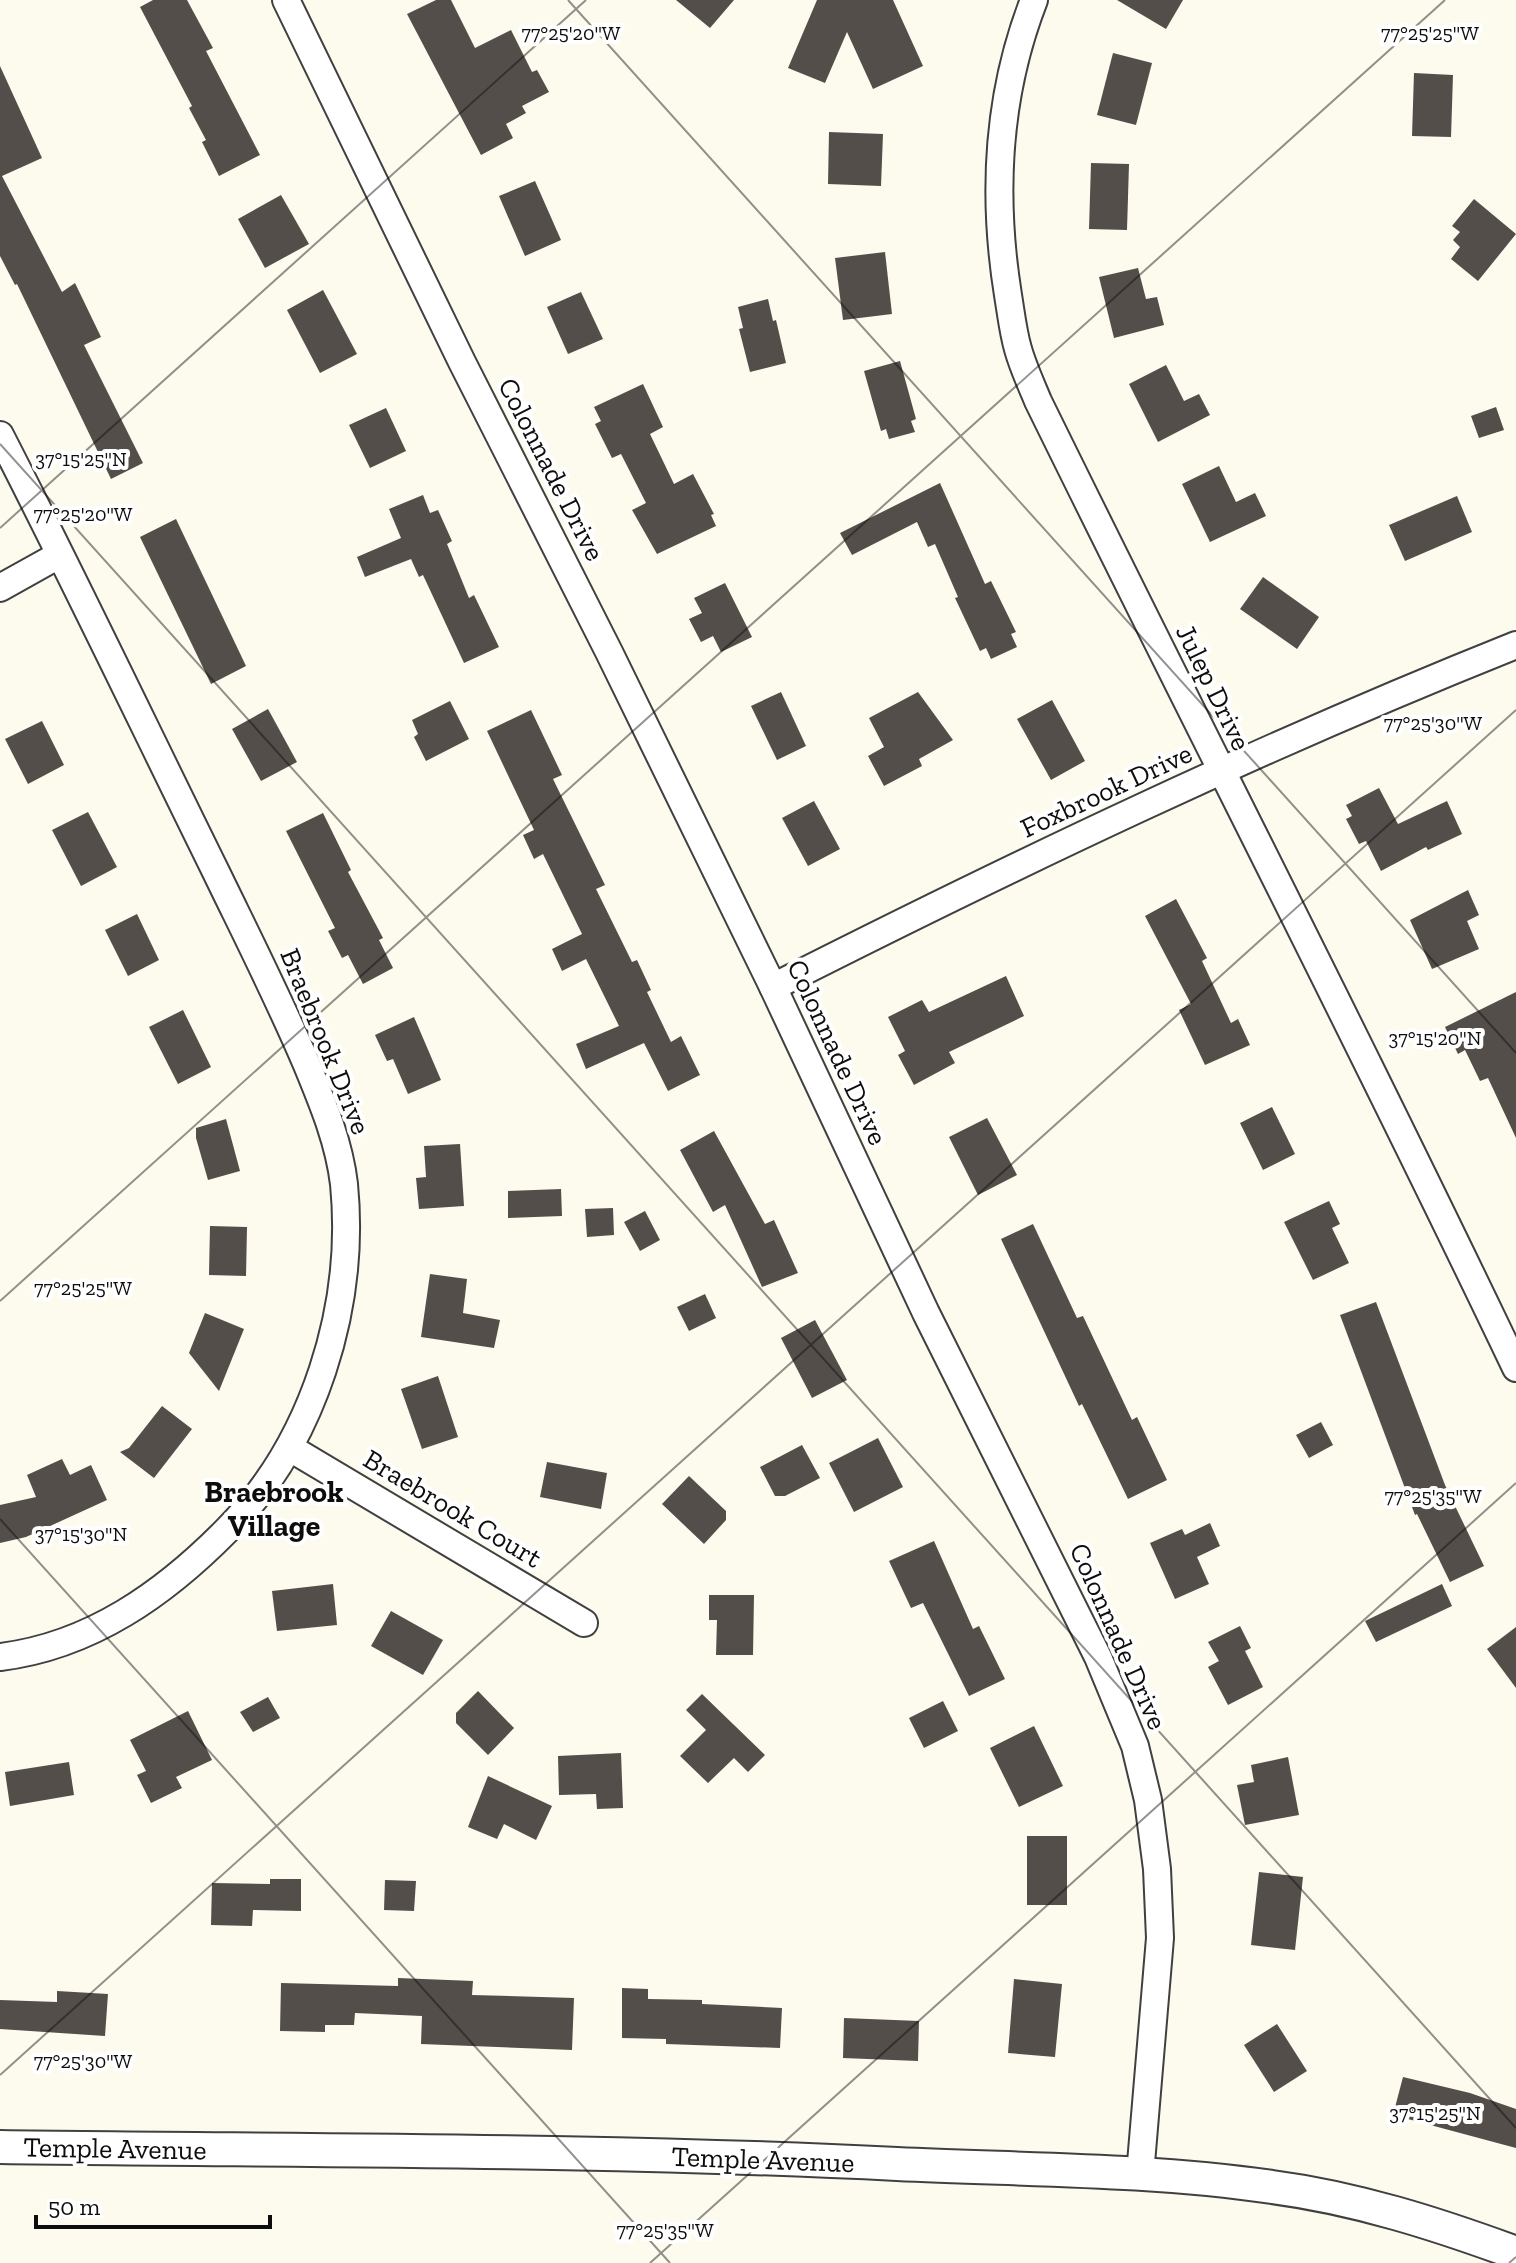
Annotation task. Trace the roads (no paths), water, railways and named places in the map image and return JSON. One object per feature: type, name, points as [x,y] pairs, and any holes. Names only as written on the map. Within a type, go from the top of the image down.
[{"type":"street","name":"Colonnade Drive","points":[[286,0],[773,987],[926,1313],[1098,1657],[1135,1746],[1148,1800],[1160,1938],[1140,2175]]},
{"type":"street","name":"Julep Drive","points":[[1034,0],[1010,80],[1001,129],[998,183],[1004,265],[1017,347],[1038,401],[1220,772],[1437,1202],[1516,1368]]},
{"type":"street","name":"Braebrook Drive","points":[[0,435],[281,1005],[334,1135],[344,1196],[342,1279],[332,1341],[313,1400],[290,1448],[241,1516],[162,1590],[117,1618],[69,1639],[0,1657]]},
{"type":"street","points":[[0,588],[59,555]]},
{"type":"street","name":"Foxbrook Drive","points":[[773,987],[927,910],[1220,772],[1415,685],[1516,645]]},
{"type":"street","name":"Braebrook Court","points":[[290,1448],[584,1623]]},
{"type":"street","name":"Temple Avenue","points":[[0,2147],[758,2157],[1140,2175],[1273,2187],[1359,2203],[1442,2226],[1516,2253]]},
{"type":"district","name":"Braebrook Village","points":[[274,1509]]}]
